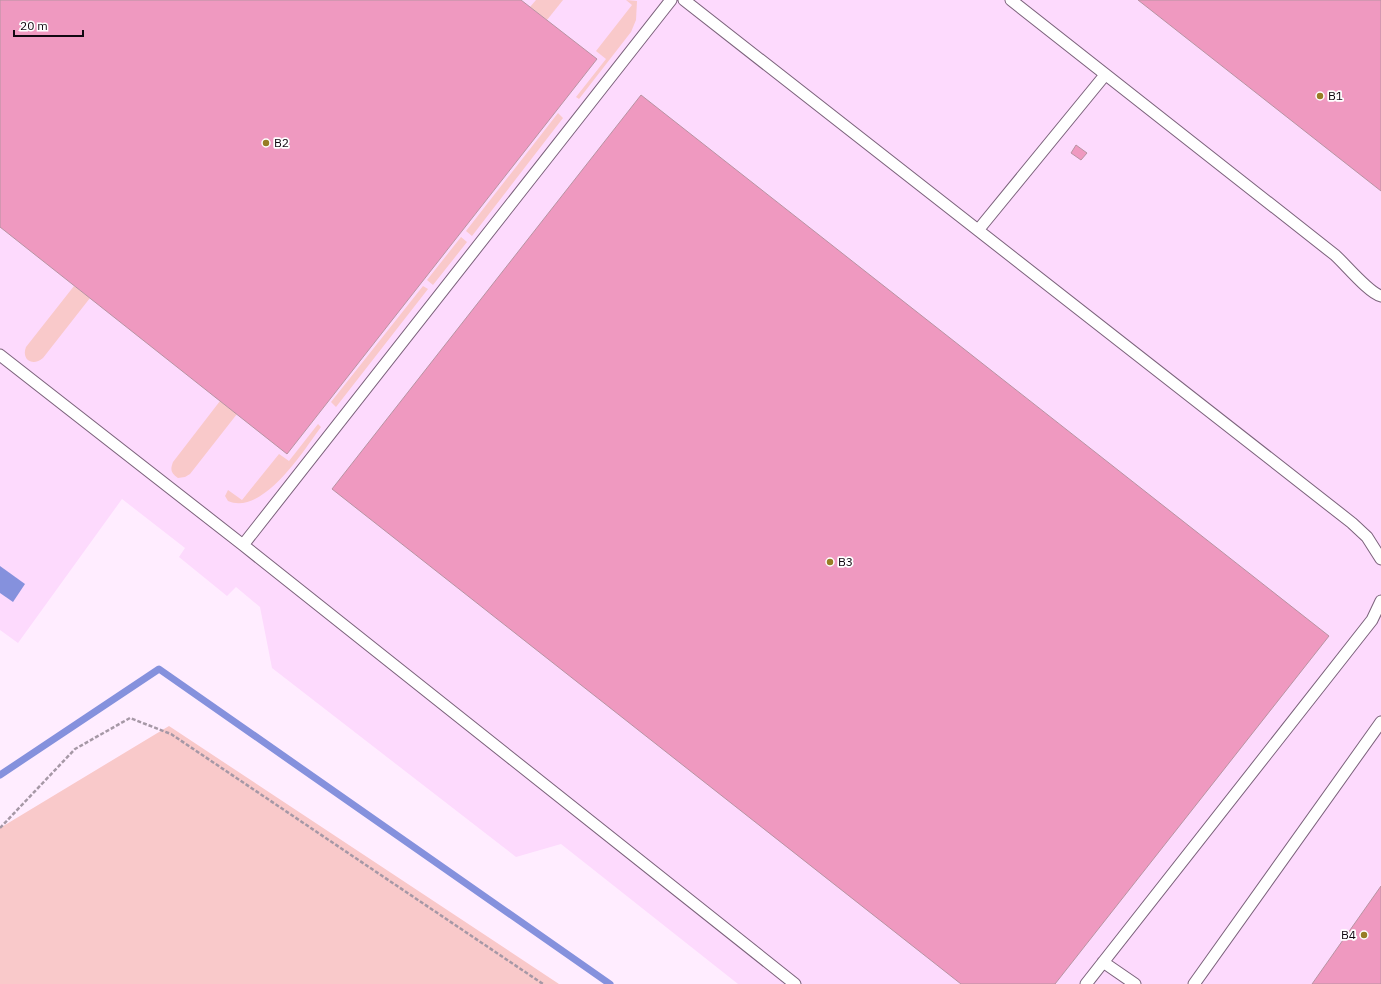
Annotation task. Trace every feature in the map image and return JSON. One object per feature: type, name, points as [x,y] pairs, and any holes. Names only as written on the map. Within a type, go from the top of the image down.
[{"type":"lane","points":[[243,545],[671,0]]},
{"type":"lane","points":[[684,0],[1352,522],[1367,537],[1381,559]]},
{"type":"lane","points":[[1011,0],[1335,255],[1350,268],[1364,284],[1381,296]]},
{"type":"lane","points":[[978,229],[1105,75]]},
{"type":"lane","points":[[0,355],[243,545],[795,984]]},
{"type":"lane","points":[[1086,984],[1372,620],[1381,601]]},
{"type":"lane","points":[[1194,984],[1381,722]]},
{"type":"lane","points":[[1103,962],[1135,984]]},
{"type":"path","points":[[0,828],[75,749],[130,718],[171,734],[542,984]]},
{"type":"shaded area","points":[[0,0],[1381,0],[1381,984],[738,984],[561,844],[516,857],[272,668],[260,607],[236,587],[227,596],[179,557],[185,548],[122,499],[18,643],[0,630]]},
{"type":"shaded area","points":[[536,0],[563,0],[547,20],[530,7]]},
{"type":"shaded area","points":[[626,0],[637,1],[636,20],[631,32],[579,99],[576,97],[606,59],[596,51],[632,5]]},
{"type":"shaded area","points":[[558,113],[563,118],[472,236],[466,231]]},
{"type":"shaded area","points":[[461,237],[467,242],[433,285],[427,280]]},
{"type":"shaded area","points":[[74,286],[90,298],[43,358],[35,362],[29,361],[25,355],[26,347]]},
{"type":"shaded area","points":[[423,286],[428,289],[336,407],[331,402]]},
{"type":"shaded area","points":[[220,401],[237,414],[190,474],[185,477],[178,478],[172,471],[173,462]]},
{"type":"shaded area","points":[[318,424],[321,427],[304,450],[281,478],[268,490],[255,499],[241,503],[228,501],[225,496],[228,490],[242,500],[279,454],[289,461]]},
{"type":"shaded area","points":[[169,726],[559,984],[0,984],[0,828]]},
{"type":"water","points":[[0,566],[25,584],[13,602],[0,593]]},
{"type":"building","name":"B2","points":[[0,0],[521,0],[597,59],[287,454],[0,227]]},
{"type":"building","name":"B1","points":[[1138,0],[1381,0],[1381,191]]},
{"type":"building","name":"B3","points":[[641,95],[1329,636],[1055,984],[961,984],[332,489]]},
{"type":"building","points":[[1076,145],[1087,153],[1081,160],[1071,153]]},
{"type":"building","name":"B4","points":[[1381,886],[1381,984],[1312,984]]},
{"type":"waterway","points":[[0,775],[159,669],[610,984]]},
{"type":"place","name":"B1","points":[[1320,96]]},
{"type":"place","name":"B2","points":[[266,143]]},
{"type":"place","name":"B3","points":[[830,562]]},
{"type":"place","name":"B4","points":[[1364,935]]}]
